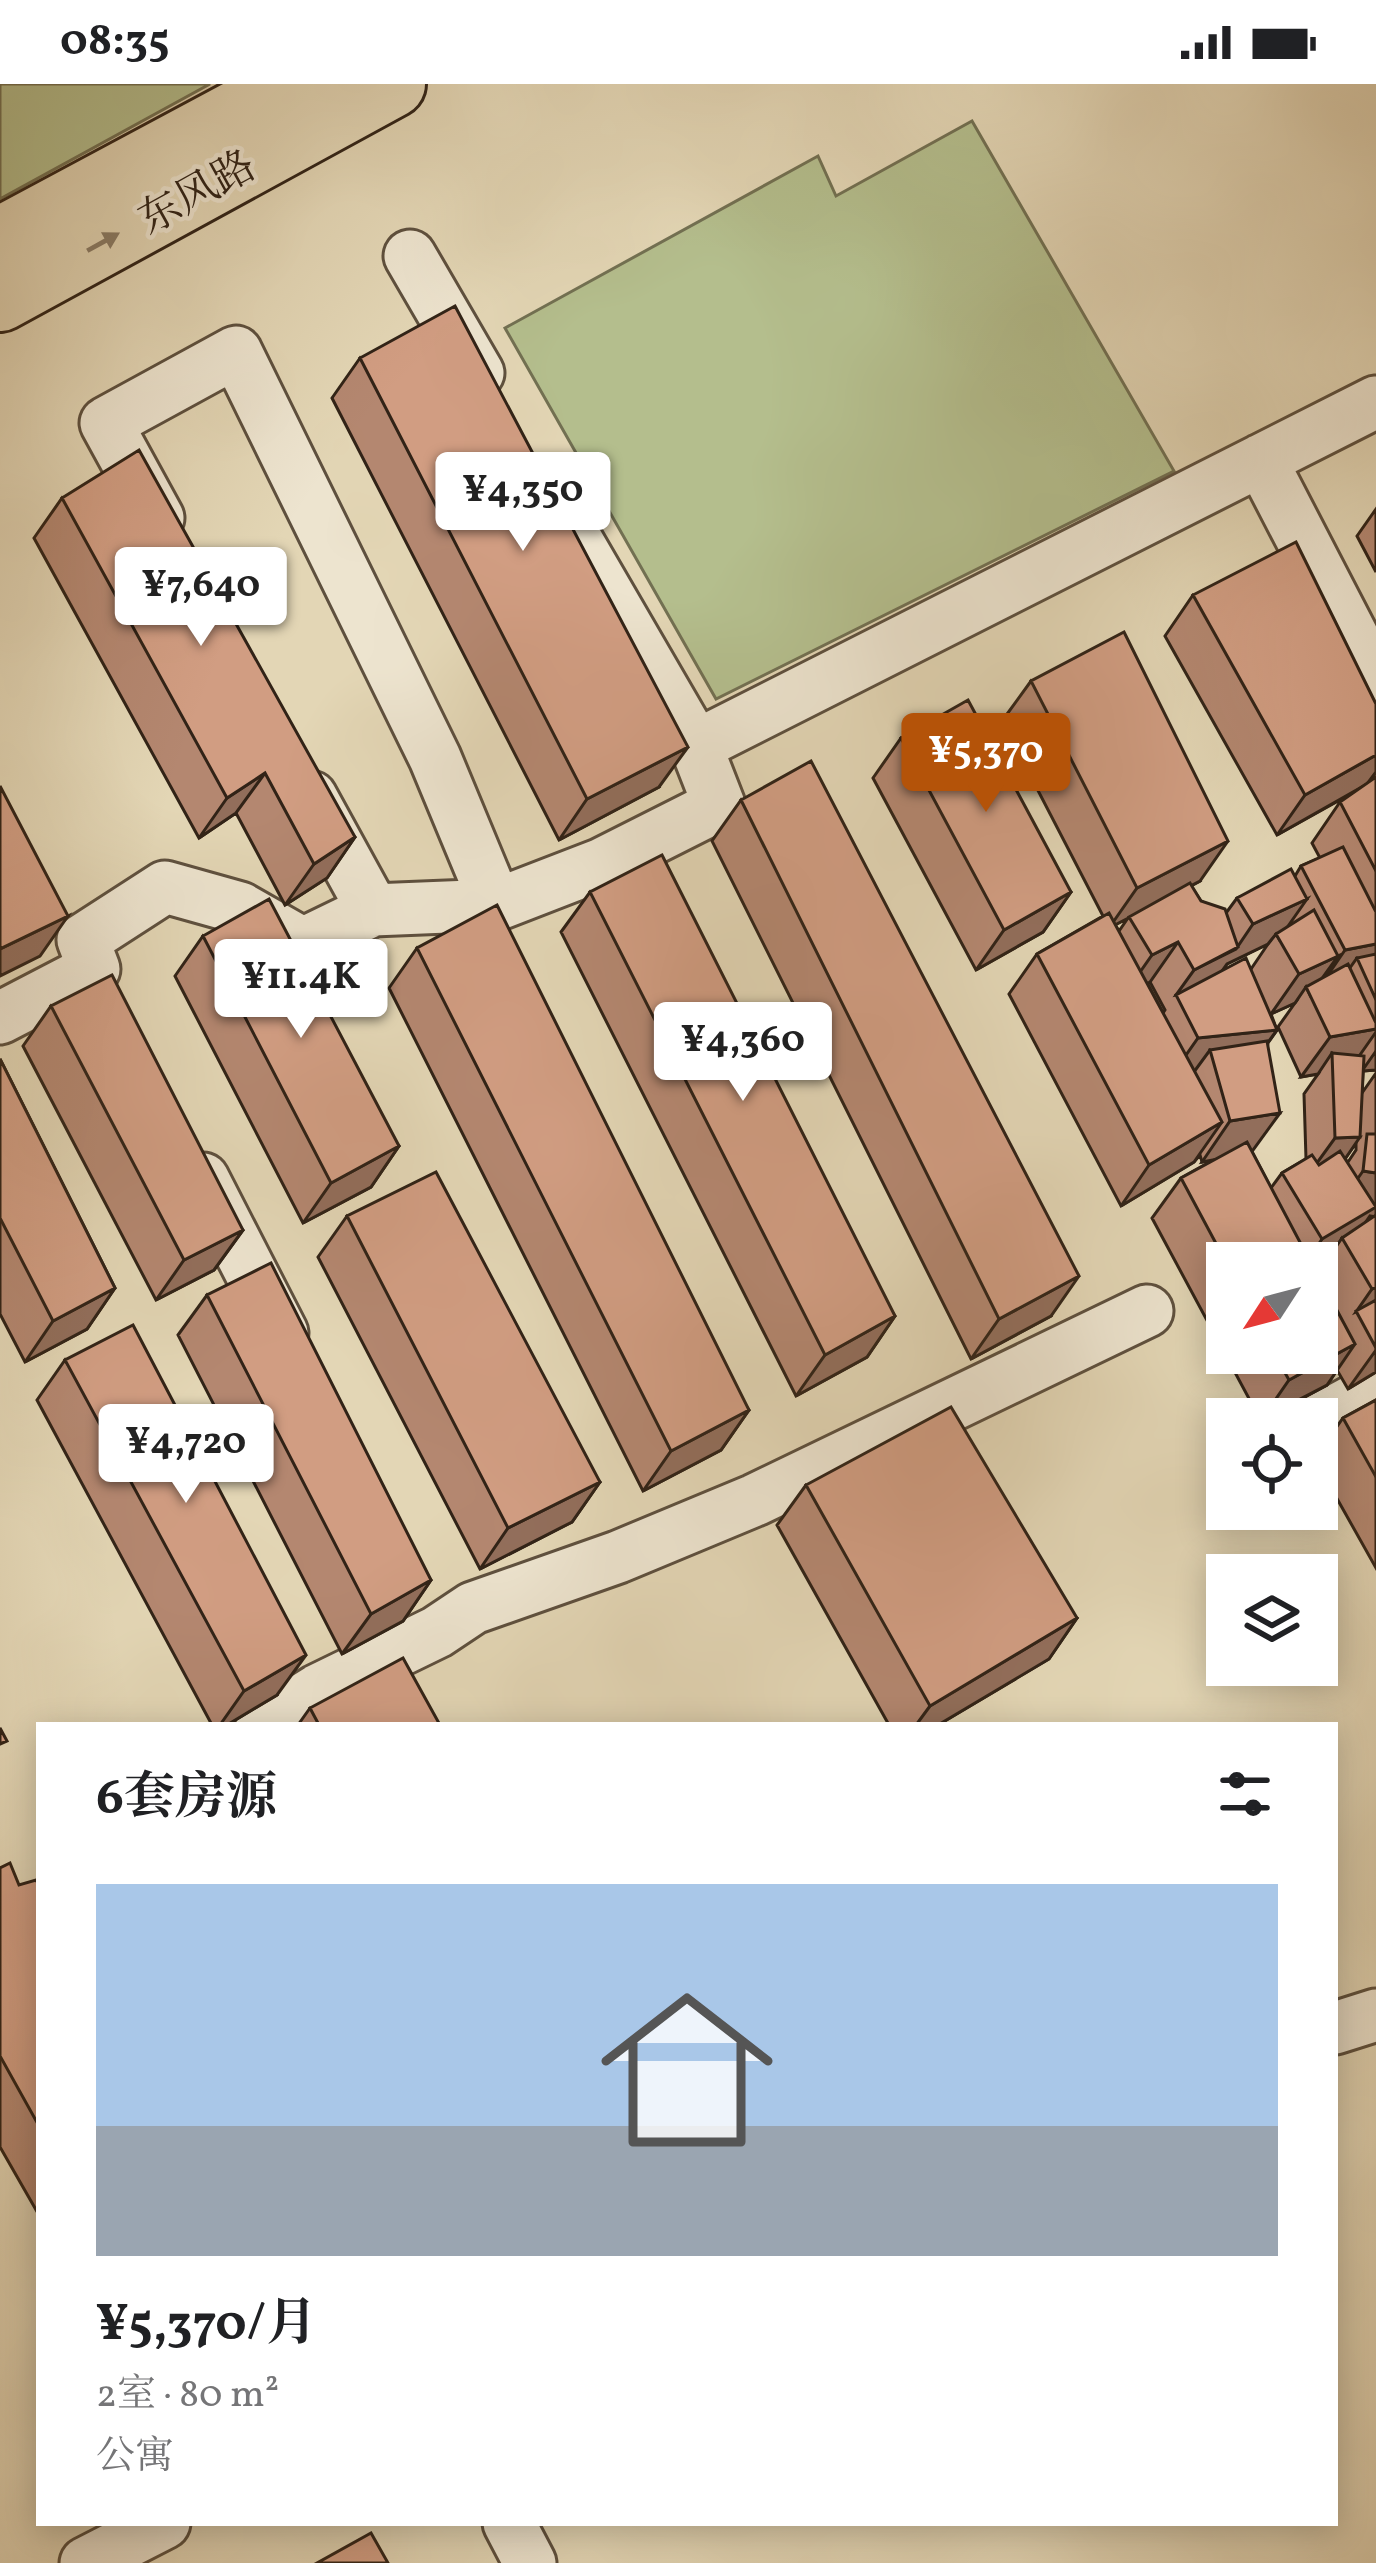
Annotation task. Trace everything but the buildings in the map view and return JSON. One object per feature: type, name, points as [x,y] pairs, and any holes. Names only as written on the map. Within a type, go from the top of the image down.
[{"type":"main road","name":"东风路","points":[[0,241],[293,84]]},
{"type":"main road","name":"东风路","points":[[0,298],[392,84]]},
{"type":"street","points":[[410,256],[506,419]]},
{"type":"street","points":[[184,565],[106,423],[236,352],[435,758],[496,905]]},
{"type":"street","points":[[696,746],[1376,402]]},
{"type":"street","points":[[1261,460],[1376,682]]},
{"type":"street","points":[[0,1018],[105,990],[82,940],[165,886],[240,908],[303,944],[373,910],[496,905],[602,864],[719,805],[696,746],[541,481]]},
{"type":"street","points":[[284,748],[373,910]]},
{"type":"street","points":[[180,1135],[309,1383]]},
{"type":"street","points":[[267,1722],[427,1611],[473,1608],[618,1557],[755,1500],[1147,1311]]},
{"type":"street","points":[[1338,1409],[1376,1389]]},
{"type":"street","points":[[1338,2027],[1376,2015]]},
{"type":"street","points":[[86,2563],[158,2526]]},
{"type":"street","points":[[510,2526],[530,2563]]},
{"type":"green space","points":[[0,84],[210,84],[0,199]]},
{"type":"green space","points":[[972,121],[1174,471],[716,699],[505,328],[818,156],[836,196]]}]
